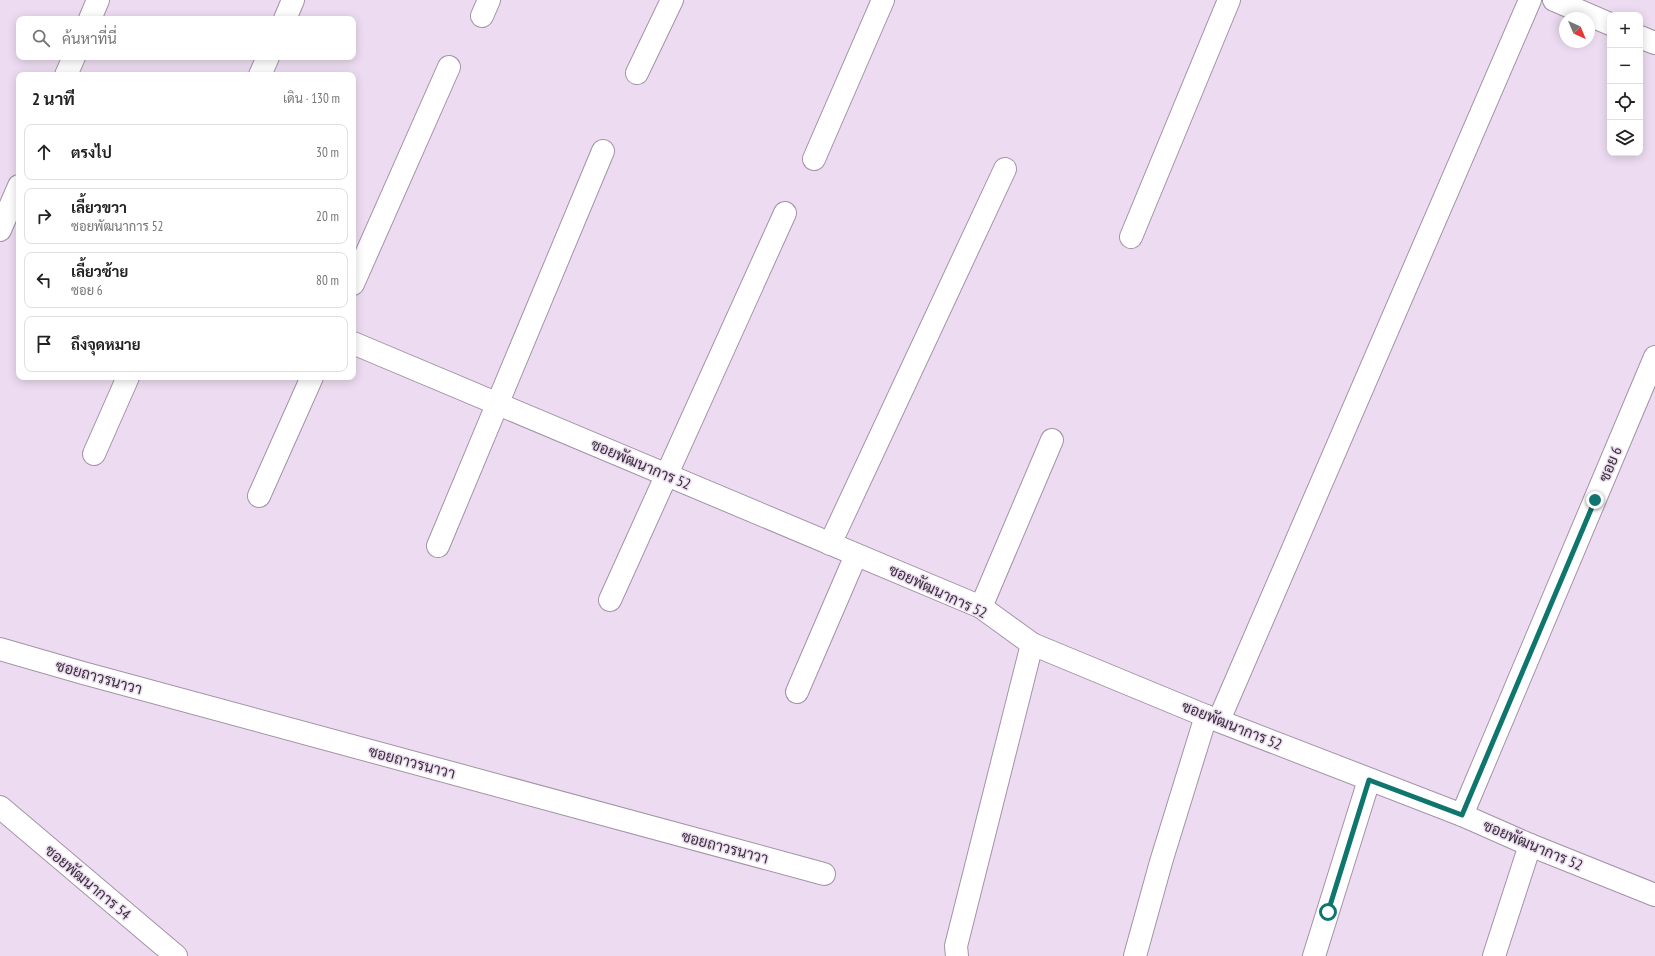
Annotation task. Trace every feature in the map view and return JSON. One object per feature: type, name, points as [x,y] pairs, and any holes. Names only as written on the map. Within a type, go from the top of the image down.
[{"type":"street","points":[[91,16],[98,0]]},
{"type":"street","points":[[286,16],[293,0]]},
{"type":"street","points":[[638,73],[672,0]]},
{"type":"street","points":[[814,159],[883,0]]},
{"type":"street","points":[[1131,237],[1229,0]]},
{"type":"street","points":[[1135,956],[1160,862],[1213,718],[1530,0]]},
{"type":"street","points":[[1554,0],[1607,23]]},
{"type":"street","points":[[1643,38],[1655,43]]},
{"type":"street","points":[[67,72],[73,60]]},
{"type":"street","points":[[261,72],[267,60]]},
{"type":"street","points":[[356,277],[449,67]]},
{"type":"street","points":[[438,546],[603,151]]},
{"type":"street","points":[[830,544],[1005,169]]},
{"type":"street","points":[[0,230],[13,195]]},
{"type":"street","points":[[610,600],[785,213]]},
{"type":"street","name":"ซอยพัฒนาการ 52","points":[[356,344],[981,607],[1032,644],[1213,718],[1462,815],[1530,845],[1655,895]]},
{"type":"street","name":"ซอย 6","points":[[1462,815],[1655,357]]},
{"type":"street","points":[[94,454],[127,380]]},
{"type":"street","points":[[259,496],[311,380]]},
{"type":"street","points":[[981,607],[1052,440]]},
{"type":"street","points":[[797,692],[856,555]]},
{"type":"street","points":[[956,956],[956,946],[1032,644]]},
{"type":"street","name":"ซอยถาวรนาวา","points":[[0,649],[83,673],[824,874]]},
{"type":"street","points":[[1314,956],[1369,780]]},
{"type":"street","name":"ซอยพัฒนาการ 54","points":[[0,807],[176,956]]},
{"type":"street","points":[[1494,956],[1530,845]]},
{"type":"route","points":[[1328,912],[1369,780],[1462,815],[1595,500]]}]
